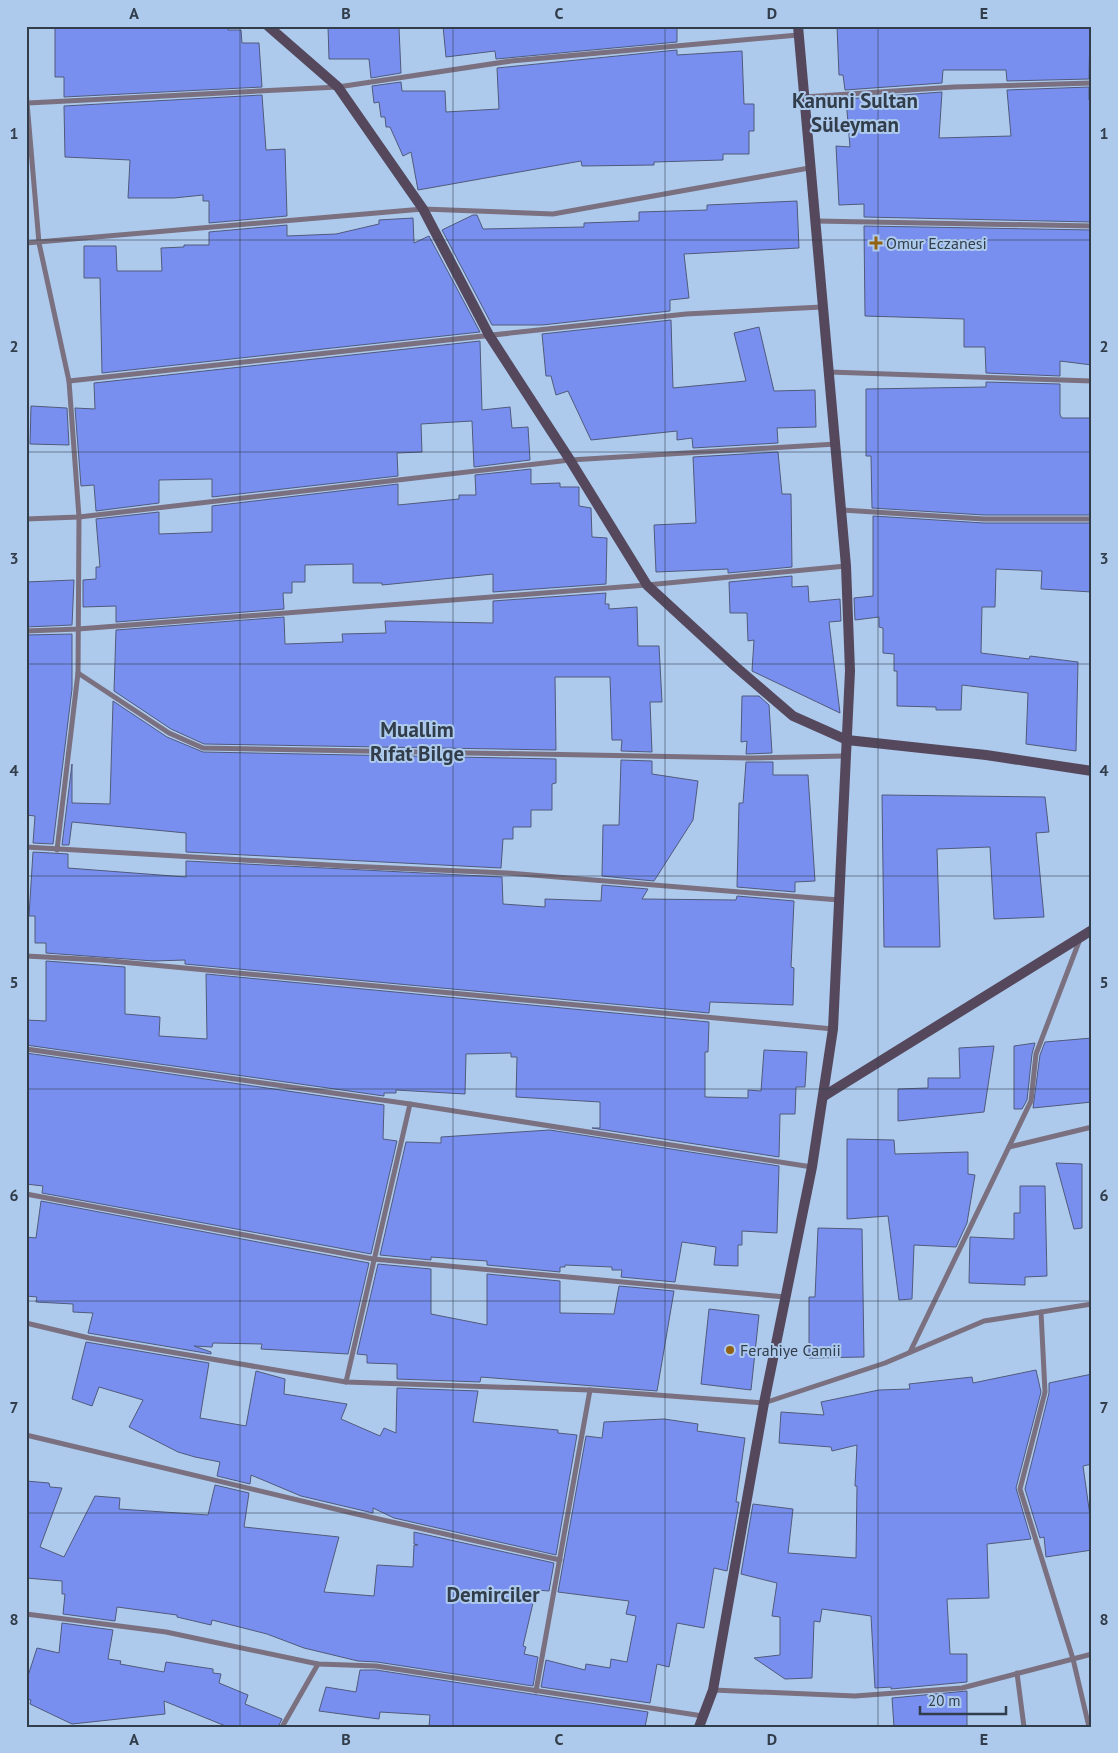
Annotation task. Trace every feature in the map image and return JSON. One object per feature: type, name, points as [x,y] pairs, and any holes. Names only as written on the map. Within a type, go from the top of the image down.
[{"type":"street","points":[[268,26],[338,87],[423,209],[489,336],[570,460],[647,585],[793,716],[847,740],[986,755],[1092,771]]},
{"type":"street","points":[[28,103],[338,87],[511,61],[798,30],[842,510],[850,671],[833,1029],[812,1167],[764,1403],[713,1690],[699,1727]]},
{"type":"street","points":[[804,97],[954,87],[1092,83]]},
{"type":"street","points":[[26,91],[39,243],[69,381],[79,516],[78,672],[57,850]]},
{"type":"street","points":[[26,244],[423,209],[553,214],[810,168]]},
{"type":"street","points":[[815,221],[1092,226]]},
{"type":"street","points":[[69,381],[686,314],[822,307]]},
{"type":"street","points":[[829,372],[976,375],[1092,381]]},
{"type":"street","points":[[26,519],[79,516],[570,460],[836,444]]},
{"type":"street","points":[[842,510],[984,519],[1092,519]]},
{"type":"street","points":[[26,631],[78,629],[647,585],[846,566]]},
{"type":"street","points":[[78,672],[169,733],[203,748],[748,758],[845,756]]},
{"type":"street","points":[[26,847],[507,873],[839,900]]},
{"type":"street","points":[[824,1096],[1092,930]]},
{"type":"street","points":[[910,1352],[1030,1101],[1036,1054],[1080,937]]},
{"type":"street","points":[[26,956],[100,960],[833,1029]]},
{"type":"street","points":[[26,1049],[410,1104],[812,1167]]},
{"type":"street","points":[[346,1382],[410,1104]]},
{"type":"street","points":[[1008,1147],[1092,1127]]},
{"type":"street","points":[[26,1194],[373,1259],[785,1297]]},
{"type":"street","points":[[26,1323],[89,1338],[346,1382],[590,1390],[764,1403],[885,1363],[984,1321],[1092,1304]]},
{"type":"street","points":[[1041,1312],[1045,1392],[1020,1489],[1073,1659],[1089,1727]]},
{"type":"street","points":[[536,1691],[590,1390]]},
{"type":"street","points":[[26,1435],[352,1513],[560,1560]]},
{"type":"street","points":[[26,1614],[166,1632],[318,1664],[376,1666],[703,1716]]},
{"type":"street","points":[[713,1690],[855,1696],[962,1688],[1092,1654]]},
{"type":"street","points":[[282,1727],[318,1664]]},
{"type":"street","points":[[1017,1673],[1024,1727]]},
{"type":"building","points":[[55,26],[229,26],[228,30],[241,30],[242,43],[259,43],[262,87],[64,97],[64,77],[55,77]]},
{"type":"building","points":[[328,26],[399,28],[401,73],[371,78],[369,59],[329,59]]},
{"type":"building","points":[[443,26],[677,26],[677,42],[496,59],[495,51],[446,57]]},
{"type":"building","points":[[837,26],[1090,26],[1089,79],[1007,81],[1006,70],[943,70],[942,83],[845,90],[843,75],[839,75]]},
{"type":"building","points":[[677,50],[677,55],[742,51],[744,104],[754,104],[754,131],[749,131],[749,154],[723,154],[723,160],[654,162],[654,165],[582,166],[581,161],[418,190],[411,152],[403,156],[390,127],[386,127],[385,117],[381,117],[379,102],[374,103],[372,86],[401,82],[402,91],[445,91],[446,112],[499,109],[497,68]]},
{"type":"building","points":[[1089,87],[1089,100],[1092,100],[1092,222],[864,217],[864,204],[839,205],[836,146],[850,147],[846,99],[942,92],[939,138],[1011,136],[1007,90]]},
{"type":"building","points":[[262,95],[266,150],[285,149],[287,216],[209,223],[209,201],[203,201],[203,195],[174,198],[128,198],[130,160],[65,157],[64,106]]},
{"type":"building","points":[[797,201],[799,248],[684,254],[689,298],[670,300],[670,311],[542,325],[492,325],[442,230],[473,215],[477,215],[483,229],[584,227],[584,223],[639,221],[639,212],[707,210],[707,205]]},
{"type":"building","points":[[413,218],[414,243],[429,236],[480,332],[102,373],[100,278],[84,278],[84,246],[116,246],[117,271],[162,271],[161,248],[184,247],[184,245],[209,245],[209,232],[287,225],[287,236],[336,234],[379,224],[379,220]]},
{"type":"building","points":[[864,226],[1092,230],[1092,365],[1060,361],[1060,376],[986,373],[985,347],[964,347],[964,319],[865,316]]},
{"type":"building","points":[[671,320],[673,388],[746,381],[734,333],[759,327],[774,391],[815,390],[816,427],[777,428],[778,443],[693,448],[692,438],[677,440],[677,431],[591,440],[568,391],[556,395],[551,376],[546,376],[542,334]]},
{"type":"building","points":[[480,341],[482,410],[510,407],[512,428],[528,427],[530,460],[474,467],[472,421],[421,424],[422,452],[397,453],[398,476],[212,497],[212,479],[159,480],[159,503],[96,511],[94,485],[81,486],[75,408],[95,409],[94,383]]},
{"type":"building","points":[[986,382],[1060,384],[1060,415],[1062,418],[1092,418],[1092,515],[984,515],[872,508],[871,456],[866,456],[866,389],[986,387]]},
{"type":"building","points":[[31,406],[67,408],[69,445],[30,444]]},
{"type":"building","points":[[778,452],[782,494],[791,494],[792,567],[728,573],[728,569],[656,572],[654,525],[696,523],[693,457]]},
{"type":"building","points":[[531,469],[531,484],[560,483],[560,487],[579,487],[579,506],[591,508],[592,537],[607,538],[606,584],[493,592],[493,574],[382,585],[382,583],[353,583],[353,564],[305,565],[305,582],[292,582],[292,593],[283,593],[284,609],[116,622],[116,606],[83,607],[83,580],[96,579],[96,567],[100,567],[96,519],[159,512],[159,534],[212,532],[212,506],[398,484],[398,505],[459,499],[459,495],[476,495],[475,475]]},
{"type":"building","points":[[873,516],[984,523],[1092,523],[1092,592],[1041,589],[1042,571],[996,569],[995,607],[982,607],[981,653],[1029,659],[1030,656],[1078,662],[1076,751],[1026,744],[1028,693],[962,685],[961,710],[936,710],[936,707],[897,706],[897,671],[894,671],[894,654],[883,653],[883,628],[879,627],[879,617],[855,620],[854,598],[873,596]]},
{"type":"building","points":[[792,576],[792,587],[808,586],[809,602],[840,599],[841,621],[829,622],[840,713],[752,671],[754,640],[748,641],[747,613],[730,613],[729,582]]},
{"type":"building","points":[[74,580],[72,625],[26,627],[26,582]]},
{"type":"building","points":[[606,593],[605,604],[609,604],[609,609],[637,607],[638,646],[659,646],[662,702],[650,702],[652,752],[621,751],[622,740],[612,740],[610,677],[555,677],[556,750],[204,744],[171,729],[114,691],[116,630],[284,617],[285,644],[343,642],[342,634],[386,633],[385,621],[493,623],[493,601]]},
{"type":"building","points":[[72,634],[72,689],[53,844],[33,843],[35,816],[26,815],[26,635]]},
{"type":"building","points":[[742,696],[759,696],[769,705],[772,753],[746,754],[747,741],[741,742]]},
{"type":"building","points":[[113,701],[167,737],[203,752],[556,759],[556,783],[552,784],[552,810],[531,810],[531,827],[513,827],[513,839],[503,839],[501,868],[186,852],[186,833],[72,822],[69,845],[62,845],[72,764],[72,803],[110,804]]},
{"type":"building","points":[[621,760],[652,761],[652,774],[698,781],[693,820],[654,881],[602,876],[603,825],[619,825]]},
{"type":"building","points":[[746,762],[773,762],[773,775],[808,775],[815,881],[795,882],[795,892],[737,887],[739,803],[743,803]]},
{"type":"building","points":[[882,795],[1045,797],[1049,832],[1036,833],[1044,917],[994,919],[990,847],[937,849],[940,947],[884,947]]},
{"type":"building","points":[[33,852],[68,854],[68,868],[186,877],[186,861],[502,877],[503,904],[545,907],[545,899],[601,901],[602,885],[648,889],[642,899],[736,900],[737,896],[794,901],[791,967],[794,968],[793,1005],[710,1002],[709,1013],[185,964],[185,960],[154,961],[46,953],[46,943],[35,943],[35,916],[29,916]]},
{"type":"building","points":[[46,961],[125,967],[125,1014],[160,1017],[159,1036],[207,1039],[206,974],[709,1022],[708,1052],[705,1052],[705,1097],[748,1098],[748,1090],[761,1091],[764,1050],[807,1052],[805,1087],[796,1087],[795,1114],[780,1114],[779,1157],[592,1128],[600,1128],[600,1102],[516,1097],[517,1057],[511,1057],[511,1053],[466,1054],[465,1094],[396,1090],[396,1093],[384,1093],[384,1096],[26,1045],[26,1020],[46,1021]]},
{"type":"building","points":[[1092,1038],[1092,1102],[1033,1108],[1040,1055],[1045,1042]]},
{"type":"building","points":[[1035,1043],[1027,1100],[1022,1109],[1014,1109],[1014,1046]]},
{"type":"building","points":[[994,1046],[984,1112],[898,1121],[898,1089],[928,1088],[928,1078],[960,1078],[959,1048]]},
{"type":"building","points":[[26,1053],[384,1105],[383,1139],[397,1141],[371,1254],[42,1193],[43,1186],[26,1184]]},
{"type":"building","points":[[550,1130],[779,1166],[777,1233],[742,1231],[742,1245],[738,1245],[738,1266],[714,1265],[716,1247],[682,1242],[675,1282],[621,1277],[622,1270],[612,1270],[612,1267],[565,1265],[565,1267],[560,1267],[560,1272],[487,1265],[487,1261],[431,1257],[431,1260],[380,1255],[406,1142],[441,1143],[441,1137]]},
{"type":"building","points":[[847,1139],[894,1140],[895,1154],[968,1152],[968,1174],[975,1175],[967,1223],[956,1247],[914,1245],[912,1299],[899,1300],[888,1216],[847,1219]]},
{"type":"building","points":[[1056,1163],[1082,1164],[1082,1228],[1074,1229]]},
{"type":"building","points":[[1020,1186],[1045,1186],[1047,1276],[1025,1277],[1025,1285],[969,1283],[970,1237],[1014,1239],[1014,1213],[1020,1213]]},
{"type":"building","points":[[41,1201],[369,1263],[348,1354],[261,1349],[262,1344],[213,1343],[212,1347],[194,1346],[211,1352],[211,1354],[88,1333],[93,1313],[73,1312],[73,1304],[36,1302],[37,1297],[26,1296],[26,1237],[36,1238]]},
{"type":"building","points":[[818,1228],[862,1229],[864,1357],[809,1358],[809,1297],[815,1297]]},
{"type":"building","points":[[378,1264],[431,1269],[431,1314],[487,1325],[487,1274],[560,1281],[560,1313],[614,1314],[619,1286],[674,1291],[657,1391],[481,1377],[480,1382],[397,1379],[397,1364],[367,1363],[367,1355],[357,1354]]},
{"type":"building","name":"Ferahiye Camii","points":[[709,1309],[759,1315],[751,1390],[701,1384]]},
{"type":"building","points":[[86,1342],[209,1363],[200,1418],[246,1426],[256,1371],[285,1379],[284,1394],[347,1404],[341,1419],[380,1436],[384,1428],[396,1433],[397,1388],[478,1391],[473,1422],[558,1430],[558,1433],[577,1435],[556,1555],[394,1518],[373,1508],[373,1513],[301,1496],[251,1475],[250,1484],[217,1476],[220,1462],[178,1452],[129,1427],[143,1400],[99,1387],[92,1406],[72,1399]]},
{"type":"building","points":[[1036,1370],[1041,1392],[1016,1488],[1031,1539],[987,1544],[989,1598],[947,1599],[950,1654],[967,1654],[967,1682],[891,1689],[891,1687],[875,1688],[871,1616],[822,1609],[820,1622],[814,1621],[812,1678],[785,1679],[754,1658],[780,1655],[780,1617],[772,1616],[777,1583],[741,1574],[753,1504],[793,1509],[788,1553],[856,1558],[857,1486],[855,1486],[857,1445],[832,1451],[831,1447],[779,1443],[781,1412],[824,1415],[821,1402],[879,1390],[910,1389],[909,1384],[972,1377],[973,1383]]},
{"type":"building","points":[[1092,1374],[1092,1464],[1083,1466],[1092,1530],[1092,1550],[1046,1557],[1044,1537],[1040,1538],[1025,1489],[1049,1393],[1049,1383]]},
{"type":"building","points":[[664,1419],[698,1424],[697,1431],[745,1438],[736,1502],[739,1502],[727,1571],[714,1568],[704,1628],[677,1623],[669,1667],[657,1664],[650,1703],[541,1687],[546,1660],[585,1670],[586,1664],[610,1668],[611,1659],[627,1662],[636,1616],[626,1614],[629,1601],[558,1592],[586,1436],[602,1438],[604,1422]]},
{"type":"building","points":[[26,1481],[49,1483],[50,1487],[62,1488],[40,1547],[64,1557],[95,1496],[120,1498],[119,1509],[208,1515],[215,1485],[249,1493],[244,1527],[339,1537],[324,1592],[374,1596],[377,1565],[413,1567],[414,1545],[418,1545],[414,1544],[414,1532],[554,1563],[549,1591],[536,1590],[523,1646],[526,1647],[524,1654],[538,1657],[533,1686],[377,1662],[358,1661],[304,1648],[267,1634],[212,1620],[211,1625],[177,1617],[177,1615],[117,1607],[115,1621],[63,1614],[65,1594],[62,1594],[62,1581],[26,1578]]},
{"type":"building","points":[[62,1623],[113,1630],[108,1659],[121,1661],[120,1664],[164,1672],[166,1662],[213,1669],[213,1673],[221,1674],[219,1683],[248,1695],[245,1704],[282,1719],[278,1727],[228,1727],[164,1701],[165,1714],[72,1724],[30,1704],[31,1700],[26,1699],[26,1682],[37,1648],[59,1653]]},
{"type":"building","points":[[360,1670],[376,1670],[648,1712],[645,1727],[429,1727],[430,1715],[380,1712],[379,1719],[319,1711],[326,1687],[356,1692]]},
{"type":"building","points":[[967,1691],[967,1727],[894,1727],[892,1698]]},
{"type":"place","name":"Omur Eczanesi","points":[[876,243]]},
{"type":"place","name":"Ferahiye Camii","points":[[730,1350]]},
{"type":"district","name":"Kanuni Sultan Süleyman","points":[[855,112]]},
{"type":"district","name":"Muallim Rıfat Bilge","points":[[417,741]]},
{"type":"district","name":"Demirciler","points":[[493,1594]]}]
